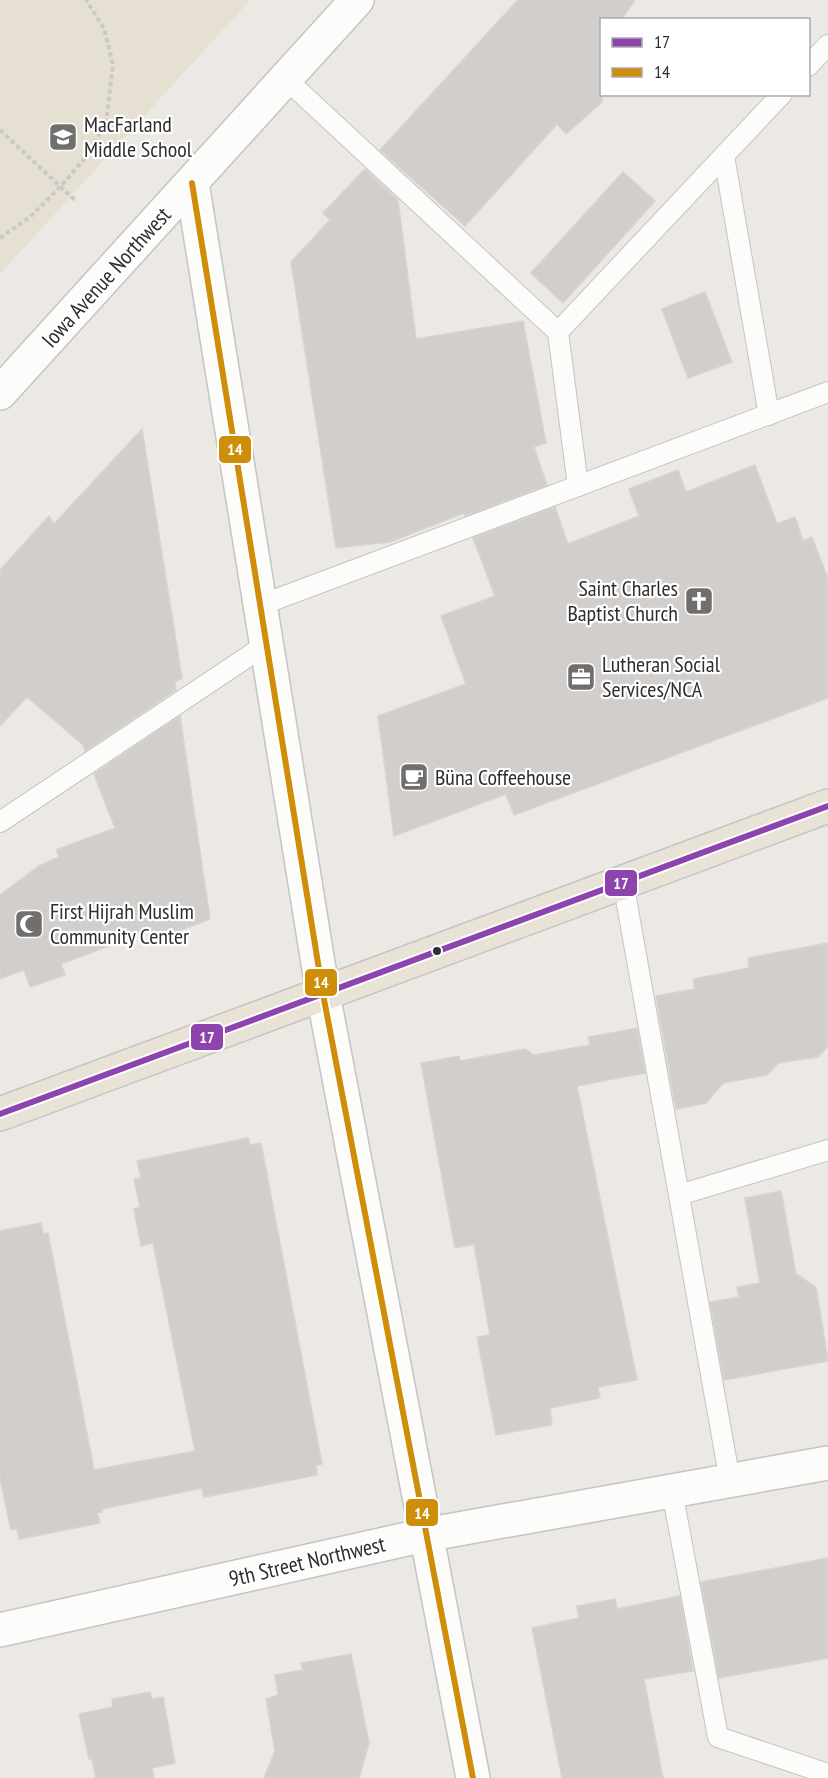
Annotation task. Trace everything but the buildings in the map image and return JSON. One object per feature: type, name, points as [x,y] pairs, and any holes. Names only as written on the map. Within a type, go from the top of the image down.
[{"type":"highway","points":[[0,1114],[828,806]]},
{"type":"street","name":"Iowa Avenue Northwest","points":[[0,393],[357,0]]},
{"type":"street","points":[[192,183],[323,994],[473,1778]]},
{"type":"street","name":"9th Street Northwest","points":[[0,1630],[425,1535],[828,1463]]},
{"type":"lane","points":[[810,64],[828,45]]},
{"type":"lane","points":[[286,79],[558,332],[578,486]]},
{"type":"lane","points":[[558,332],[780,96]]},
{"type":"lane","points":[[724,156],[769,415]]},
{"type":"lane","points":[[261,605],[828,392]]},
{"type":"lane","points":[[0,822],[267,644]]},
{"type":"lane","points":[[623,882],[730,1481]]},
{"type":"lane","points":[[679,1195],[828,1150]]},
{"type":"lane","points":[[672,1491],[718,1737],[828,1774]]},
{"type":"path","points":[[0,238],[30,217],[61,186],[86,157],[106,122],[114,65],[104,28],[86,0]]},
{"type":"path","points":[[0,130],[77,201]]},
{"type":"shaded area","name":"MacFarland Middle School","points":[[0,0],[250,0],[0,274]]},
{"type":"transit line","name":"14","points":[[192,183],[323,994],[473,1778]]},
{"type":"transit line","name":"17","points":[[0,1114],[828,806]]},
{"type":"place","name":"MacFarland Middle School","points":[[63,137]]},
{"type":"place","name":"Saint Charles Baptist Church","points":[[699,601]]},
{"type":"place","name":"Lutheran Social Services/NCA","points":[[581,677]]},
{"type":"place","name":"Büna Coffeehouse","points":[[414,777]]},
{"type":"place","name":"First Hijrah Muslim Community Center","points":[[29,924]]}]
